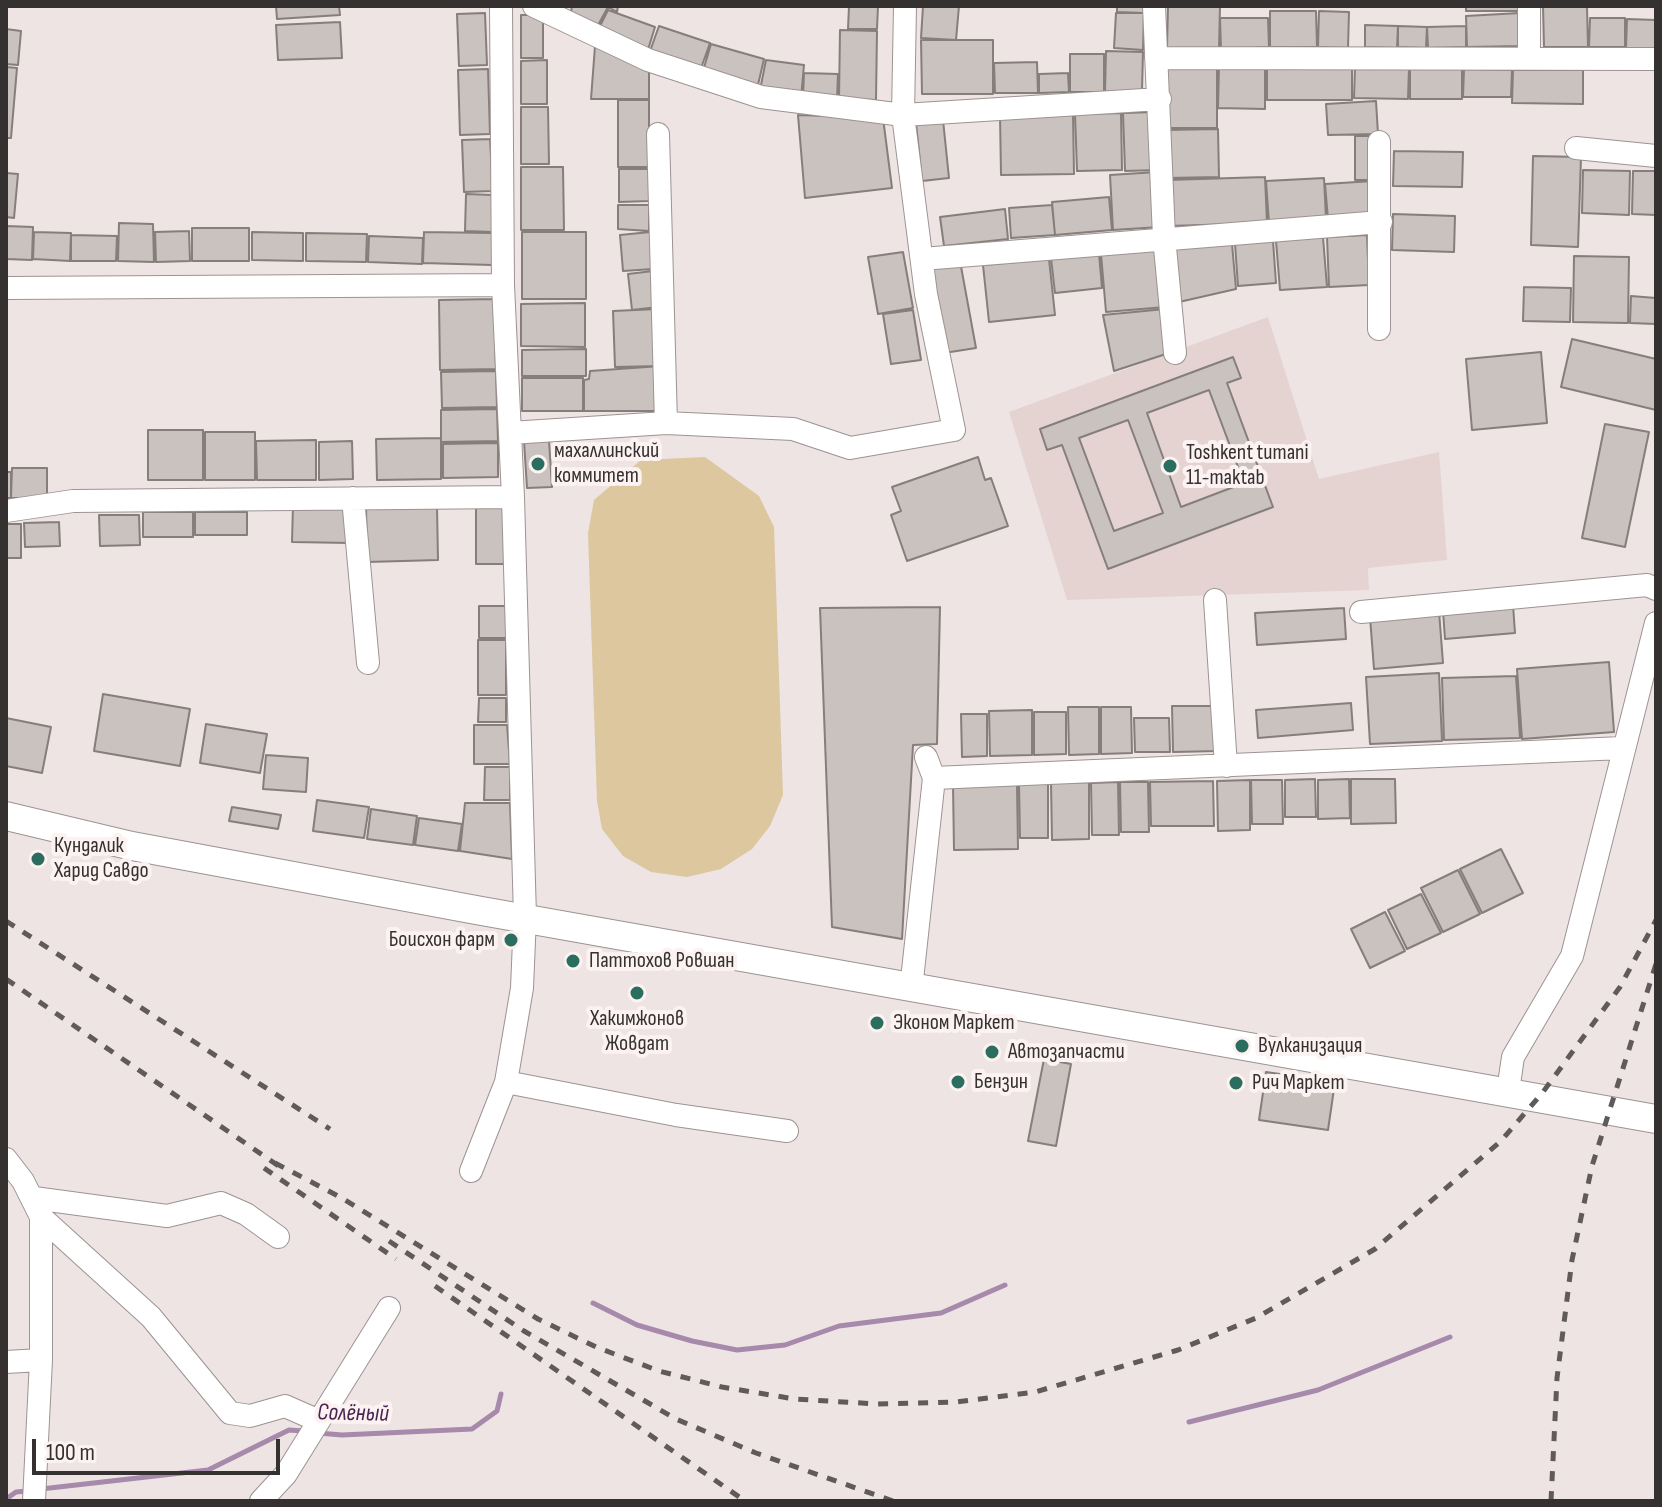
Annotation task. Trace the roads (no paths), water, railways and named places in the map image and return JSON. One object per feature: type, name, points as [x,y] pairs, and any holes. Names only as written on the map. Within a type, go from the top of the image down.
[{"type":"main road","points":[[6,816],[132,846],[911,989],[1656,1119]]},
{"type":"street","points":[[471,1171],[506,1082],[522,988],[525,917],[513,497],[503,285],[501,6]]},
{"type":"street","points":[[534,6],[648,60],[761,97],[903,115],[1160,99]]},
{"type":"street","points":[[510,433],[666,423],[793,429],[850,448],[954,430],[922,259],[903,115],[905,6]]},
{"type":"street","points":[[1154,6],[1164,237],[1175,353]]},
{"type":"street","points":[[1529,6],[1529,58]]},
{"type":"street","points":[[1156,58],[1656,59]]},
{"type":"street","points":[[658,134],[666,423]]},
{"type":"street","points":[[1379,142],[1379,329]]},
{"type":"street","points":[[1576,148],[1656,156]]},
{"type":"street","points":[[922,259],[1164,237],[1381,222]]},
{"type":"street","points":[[6,288],[503,285]]},
{"type":"street","points":[[6,511],[73,501],[513,497]]},
{"type":"street","points":[[353,498],[368,663]]},
{"type":"street","points":[[1361,612],[1647,585],[1656,589]]},
{"type":"street","points":[[1215,600],[1226,766]]},
{"type":"street","points":[[1508,1091],[1513,1057],[1572,956],[1656,623]]},
{"type":"street","points":[[911,989],[930,767],[1226,766],[1622,748]]},
{"type":"street","points":[[506,1082],[676,1115],[787,1131]]},
{"type":"street","points":[[6,1159],[37,1208],[151,1317],[230,1413],[250,1416],[285,1406],[317,1424]]},
{"type":"street","points":[[37,1208],[167,1216],[221,1203],[246,1214],[278,1237]]},
{"type":"street","points":[[34,1501],[41,1360],[37,1208]]},
{"type":"street","points":[[261,1501],[295,1460],[389,1308]]},
{"type":"street","points":[[6,1362],[41,1360]]},
{"type":"waterway","name":"Солёный","points":[[593,1303],[637,1325],[737,1350],[785,1345],[839,1326],[941,1313],[1005,1285]]},
{"type":"waterway","points":[[1189,1422],[1318,1390],[1450,1337]]},
{"type":"waterway","name":"Солёный","points":[[318,1433],[342,1435],[472,1429],[497,1411],[501,1394]]},
{"type":"waterway","name":"Солёный","points":[[41,1489],[208,1470],[289,1430],[304,1431]]},
{"type":"waterway","name":"Солёный","points":[[6,1499],[16,1492],[27,1491]]},
{"type":"railway","points":[[275,1163],[340,1197],[538,1319],[596,1347],[659,1371],[722,1387],[795,1399],[877,1404],[956,1402],[1035,1392],[1178,1350],[1256,1318],[1375,1249],[1501,1141],[1543,1092],[1620,987],[1656,920]]},
{"type":"railway","points":[[6,921],[330,1129]]},
{"type":"railway","points":[[1551,1501],[1557,1378],[1572,1260],[1592,1166],[1656,964]]},
{"type":"railway","points":[[6,979],[283,1169]]},
{"type":"railway","points":[[264,1168],[396,1259]]},
{"type":"railway","points":[[389,1241],[524,1331],[676,1419],[756,1453],[893,1501]]},
{"type":"railway","points":[[435,1286],[745,1501]]},
{"type":"place","name":"махаллинский коммитет","points":[[538,464]]},
{"type":"place","name":"Toshkent tumani 11-maktab","points":[[1170,466]]},
{"type":"place","name":"Кундалик Харид Савдо","points":[[38,859]]},
{"type":"place","name":"Боисхон фарм","points":[[511,940]]},
{"type":"place","name":"Паттохов Ровшан","points":[[573,961]]},
{"type":"place","name":"Хакимжонов Жовдат","points":[[637,993]]},
{"type":"place","name":"Эконом Маркет","points":[[877,1023]]},
{"type":"place","name":"Вулканизация","points":[[1242,1046]]},
{"type":"place","name":"Автозапчасти","points":[[992,1052]]},
{"type":"place","name":"Бензин","points":[[958,1082]]},
{"type":"place","name":"Рич Маркет","points":[[1236,1083]]}]
